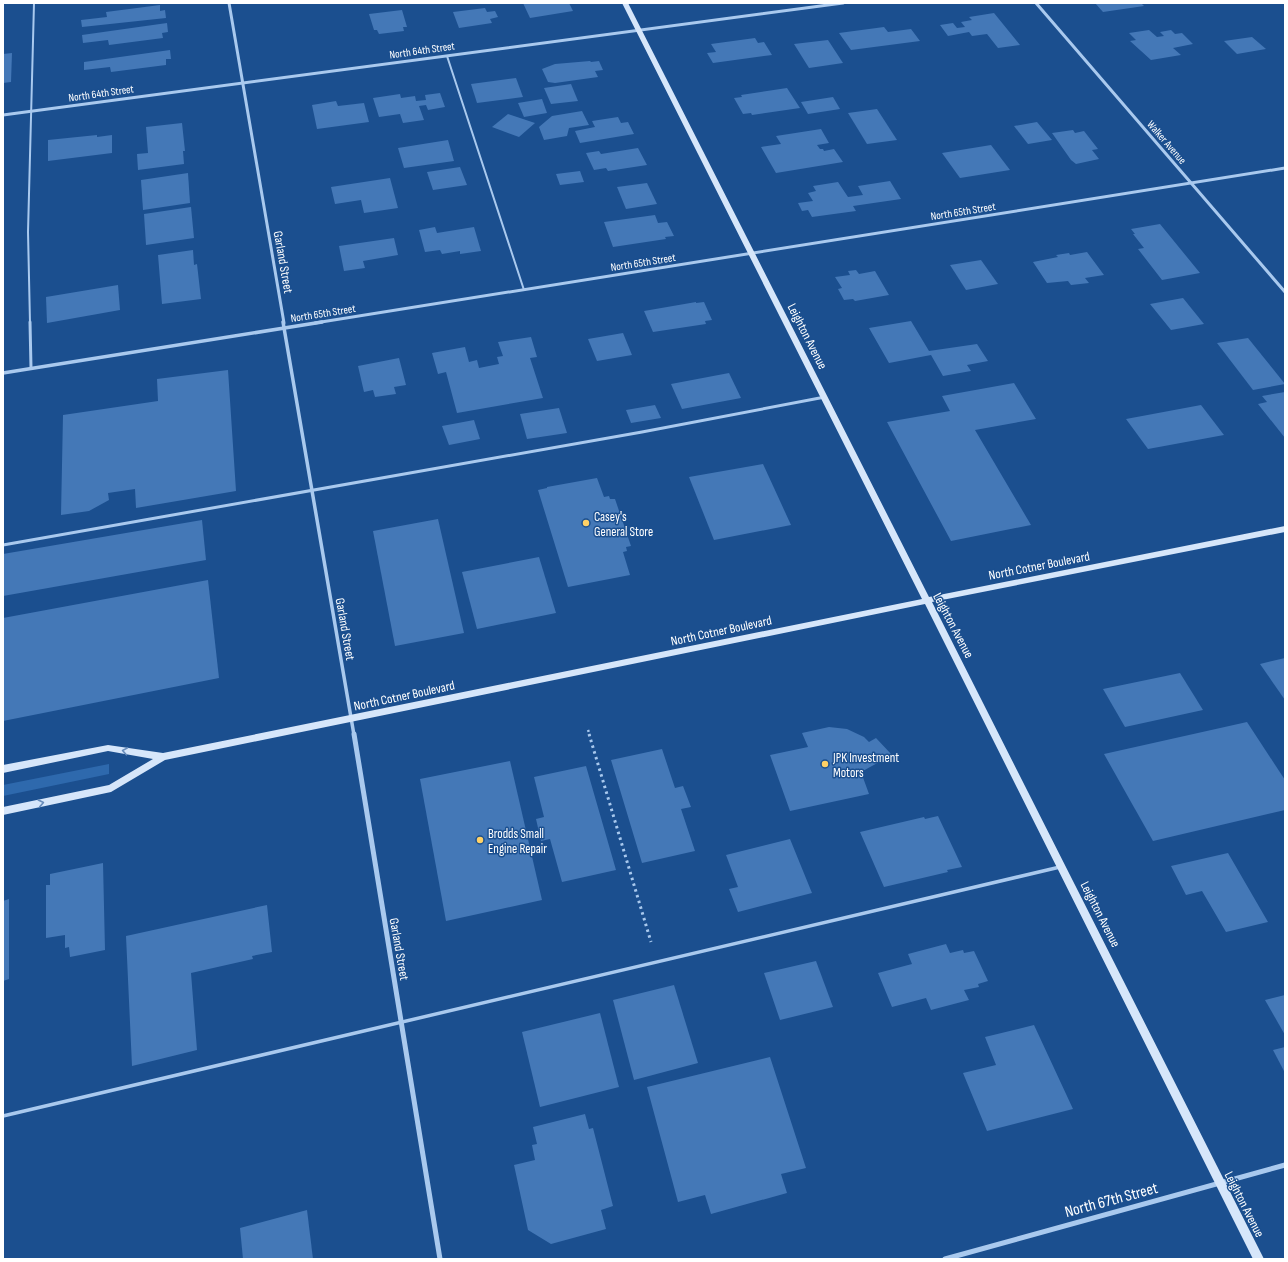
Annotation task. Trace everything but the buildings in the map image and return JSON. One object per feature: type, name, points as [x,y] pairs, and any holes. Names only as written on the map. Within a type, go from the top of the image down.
[{"type":"street","name":"Garland Street","points":[[229,3],[402,1022],[440,1259]]},
{"type":"street","name":"Leighton Avenue","points":[[625,3],[1062,866],[1259,1259]]},
{"type":"street","name":"North 64th Street","points":[[3,115],[843,3]]},
{"type":"street","name":"Walker Avenue","points":[[1036,3],[1285,292]]},
{"type":"street","name":"North 65th Street","points":[[3,372],[1285,168]]},
{"type":"street","name":"North Cotner Boulevard","points":[[3,810],[111,788],[163,758],[1285,529]]},
{"type":"street","name":"North Cotner Boulevard","points":[[3,769],[108,748],[163,758]]},
{"type":"street","name":"North 67th Street","points":[[945,1259],[1285,1165]]},
{"type":"lane","points":[[31,368],[28,232],[34,3]]},
{"type":"lane","points":[[447,56],[524,290]]},
{"type":"lane","points":[[3,545],[312,491],[824,397]]},
{"type":"lane","points":[[3,1116],[1062,866]]},
{"type":"path","points":[[588,730],[657,961]]},
{"type":"shaded area","points":[[109,764],[109,774],[3,796],[3,785]]},
{"type":"place","name":"Casey's General Store","points":[[586,523]]},
{"type":"place","name":"JPK Investment Motors","points":[[825,764]]},
{"type":"place","name":"Brodds Small Engine Repair","points":[[480,840]]}]
